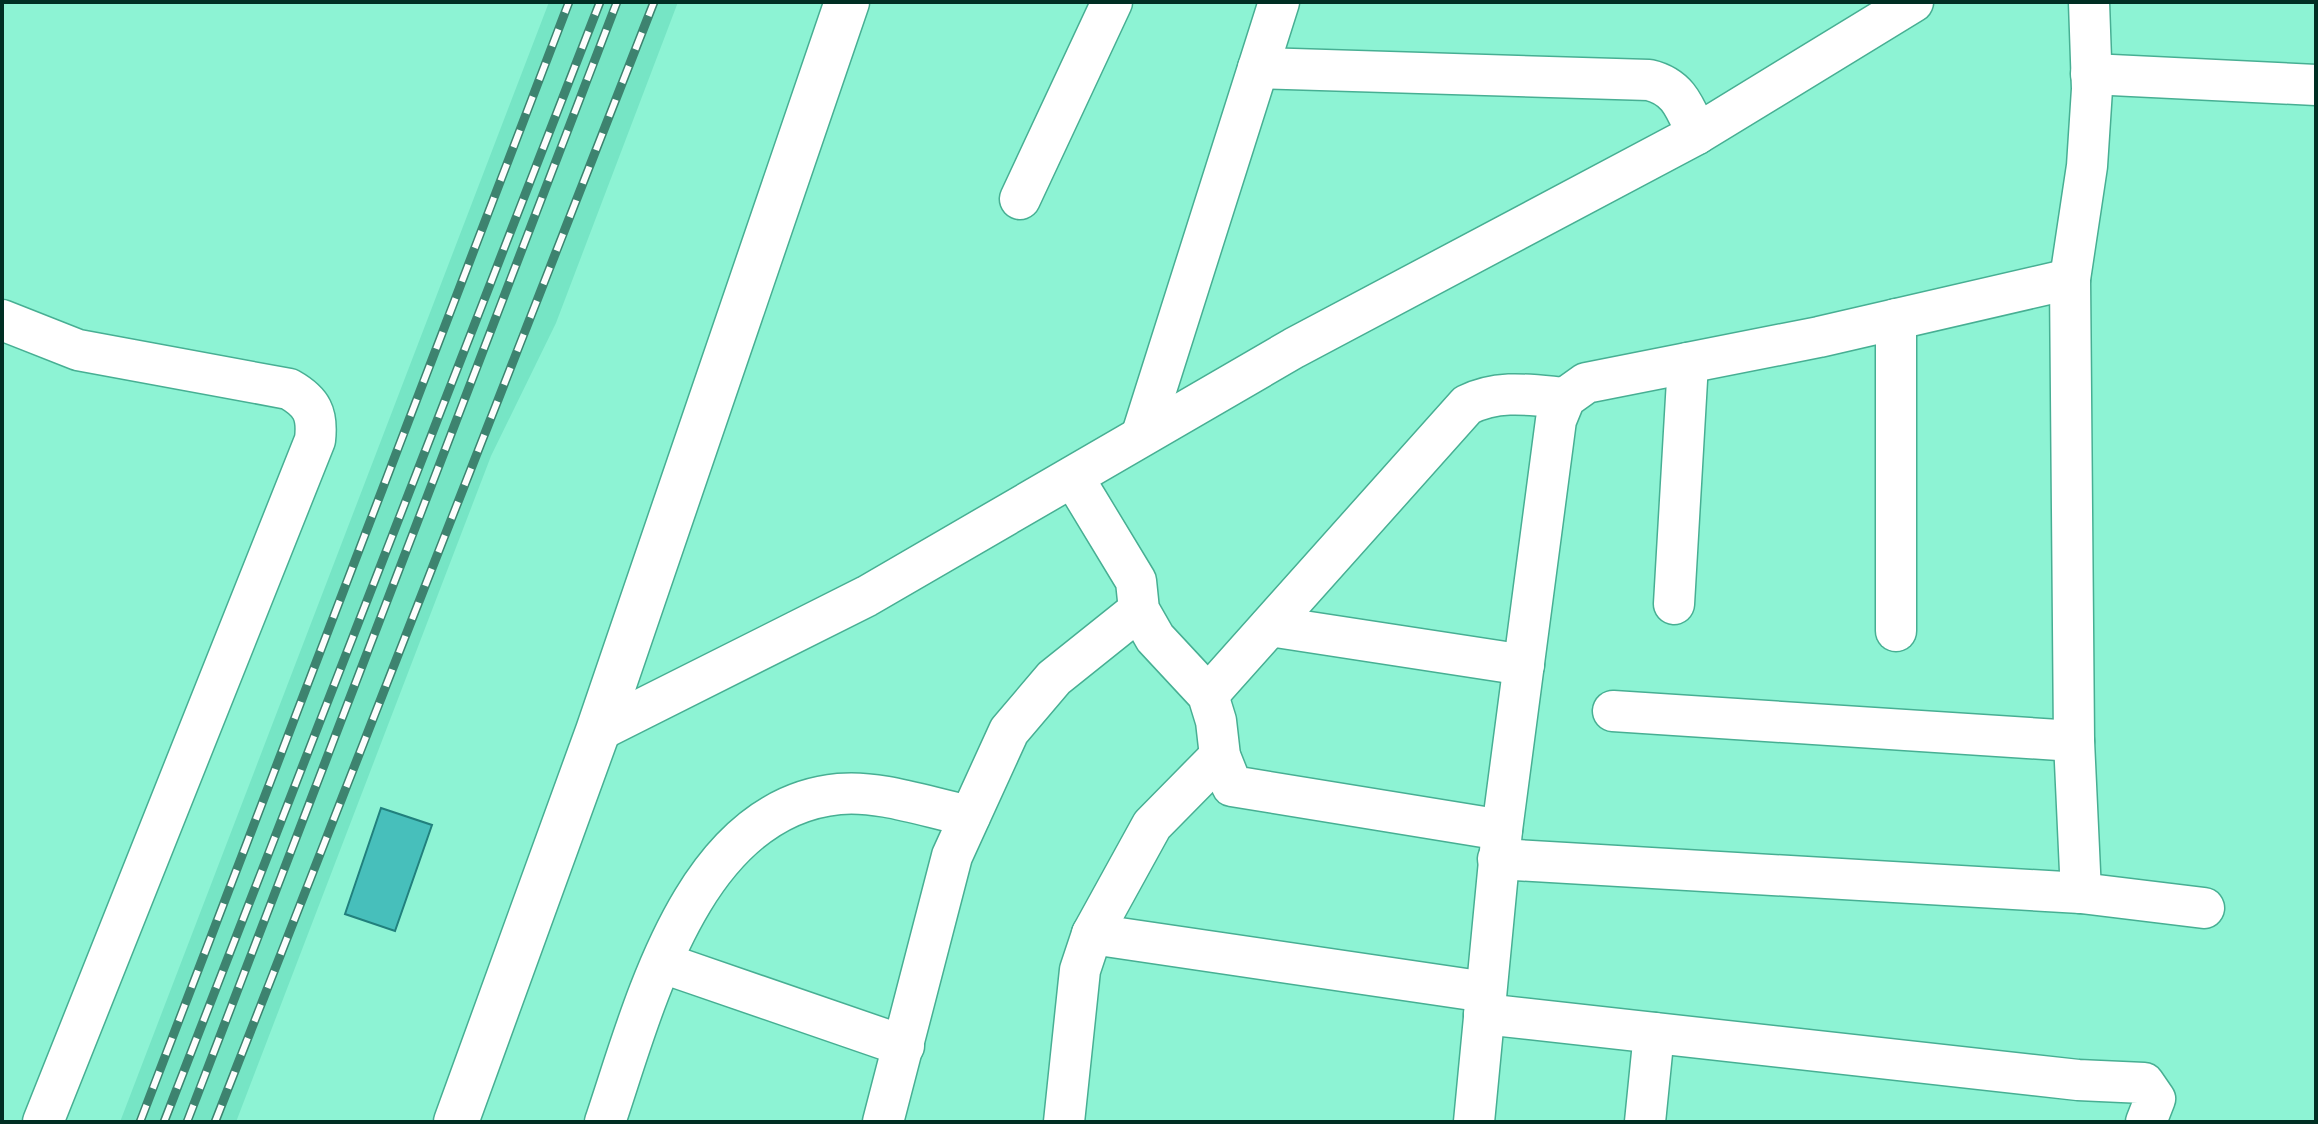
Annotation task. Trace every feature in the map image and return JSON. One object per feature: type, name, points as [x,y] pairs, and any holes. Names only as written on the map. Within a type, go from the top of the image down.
[{"type":"street","points":[[456,1122],[598,731],[847,2]]},
{"type":"street","points":[[1020,199],[1112,2]]},
{"type":"street","points":[[1142,434],[1279,2]]},
{"type":"street","points":[[598,731],[867,596],[1294,348],[1697,134],[1913,2]]},
{"type":"street","points":[[2081,893],[2074,741],[2070,279],[2087,166],[2091,74],[2089,2]]},
{"type":"street","points":[[1258,68],[1649,80],[1665,84],[1679,96],[1697,134]]},
{"type":"street","points":[[2091,74],[2316,85]]},
{"type":"street","points":[[1474,1122],[1500,844],[1556,420],[1565,398],[1586,383],[1896,319],[2070,279]]},
{"type":"street","points":[[1896,319],[1896,631]]},
{"type":"street","points":[[2,320],[78,350],[289,389],[308,399],[318,420],[315,440],[43,1122]]},
{"type":"street","points":[[1674,604],[1688,363]]},
{"type":"street","points":[[1208,695],[1467,405],[1485,396],[1508,394],[1565,398]]},
{"type":"street","points":[[1073,477],[1136,581],[1139,610],[1155,638],[1208,695],[1216,721],[1220,756],[1232,786],[1500,844],[2081,893],[2204,908]]},
{"type":"street","points":[[883,1122],[952,856],[1009,731],[1027,706],[1054,678],[1139,610]]},
{"type":"street","points":[[1270,626],[1524,665]]},
{"type":"street","points":[[1613,711],[2074,741]]},
{"type":"street","points":[[1064,1122],[1080,970],[1092,934],[1152,825],[1220,756]]},
{"type":"street","points":[[605,1122],[663,963],[690,903],[743,836],[782,809],[813,798],[863,794],[970,816]]},
{"type":"street","points":[[1092,934],[1654,1033],[2078,1080],[2144,1083],[2155,1099],[2146,1122]]},
{"type":"street","points":[[663,963],[904,1046]]},
{"type":"street","points":[[1645,1122],[1654,1033]]},
{"type":"shaded area","points":[[549,2],[678,2],[556,323],[491,456],[236,1122],[120,1122]]},
{"type":"building","points":[[381,808],[432,825],[395,931],[345,914]]},
{"type":"railway","points":[[140,1122],[569,2]]},
{"type":"railway","points":[[164,1122],[600,2]]},
{"type":"railway","points":[[187,1122],[617,2]]},
{"type":"railway","points":[[215,1122],[654,2]]}]
